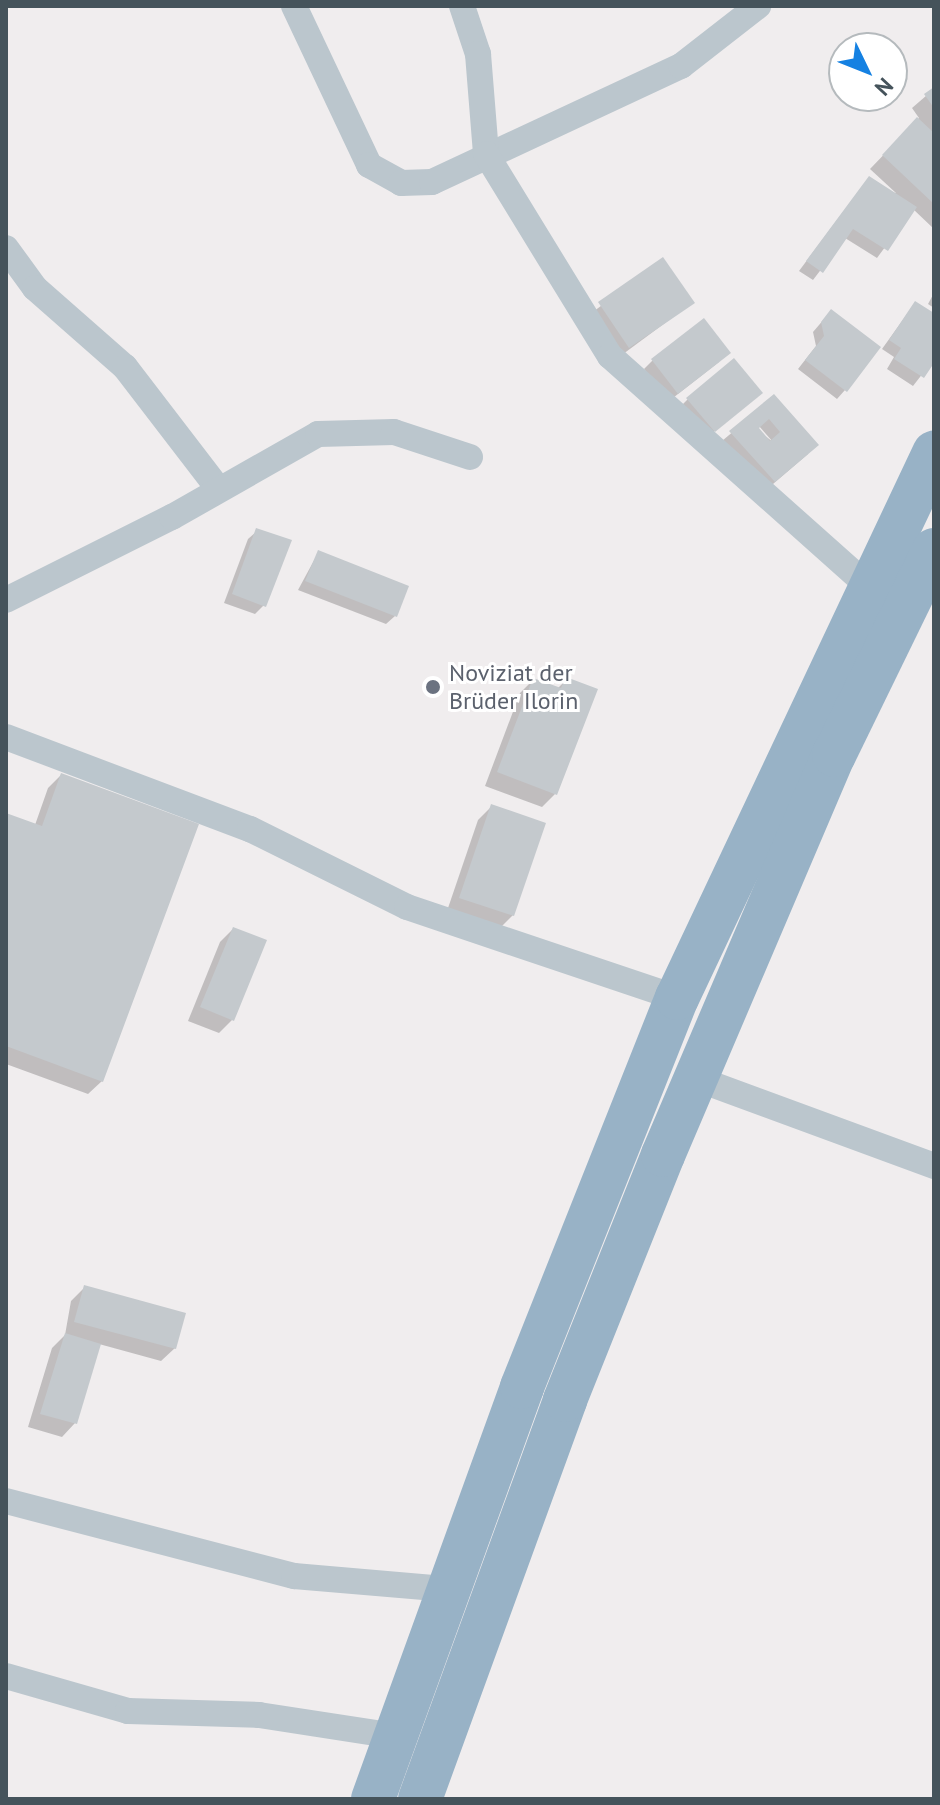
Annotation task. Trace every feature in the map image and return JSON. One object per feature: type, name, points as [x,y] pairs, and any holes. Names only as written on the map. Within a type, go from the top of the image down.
[{"type":"highway","points":[[373,1799],[447,1589],[677,998],[934,453]]},
{"type":"highway","points":[[420,1799],[565,1400],[695,1078],[834,755],[934,550]]},
{"type":"street","points":[[294,6],[369,165],[401,183],[432,182],[486,154],[681,66],[743,12]]},
{"type":"street","points":[[462,6],[478,54],[486,154],[610,356],[870,588]]},
{"type":"street","points":[[6,248],[35,288],[125,367],[218,488]]},
{"type":"street","points":[[6,600],[172,517],[218,488],[318,434],[394,432],[470,457]]},
{"type":"street","points":[[6,737],[250,829],[407,907],[677,998]]},
{"type":"street","points":[[695,1078],[934,1166]]},
{"type":"street","points":[[6,1501],[294,1576],[447,1589]]},
{"type":"street","points":[[6,1676],[128,1711],[259,1715],[394,1736]]},
{"type":"building","points":[[934,87],[934,108],[924,94]]},
{"type":"building","points":[[917,117],[934,133],[934,204],[882,155]]},
{"type":"building","points":[[869,176],[917,207],[888,251],[853,229],[823,273],[806,261]]},
{"type":"building","points":[[663,257],[695,303],[629,348],[598,302]]},
{"type":"building","points":[[915,301],[934,313],[934,363],[924,378],[894,359],[901,348],[889,340]]},
{"type":"building","points":[[831,309],[881,347],[847,392],[805,360],[824,336],[821,322]]},
{"type":"building","points":[[704,318],[731,353],[678,394],[651,359]]},
{"type":"building","points":[[734,358],[763,393],[715,432],[686,398]]},
{"type":"building","points":[[774,394],[819,445],[775,482],[729,431]],"holes":[[[769,419],[780,432],[770,441],[759,428]]]},
{"type":"building","points":[[256,528],[292,540],[266,607],[232,594]]},
{"type":"building","points":[[318,550],[409,586],[397,617],[305,581]]},
{"type":"building","points":[[566,677],[598,689],[557,795],[497,772],[533,678],[561,688]]},
{"type":"building","points":[[61,773],[199,824],[103,1082],[6,1046],[6,813],[42,826]]},
{"type":"building","points":[[491,804],[546,823],[514,916],[459,898]]},
{"type":"building","points":[[233,927],[267,940],[234,1021],[200,1007]]},
{"type":"building","points":[[84,1285],[186,1313],[176,1349],[74,1322]]},
{"type":"building","points":[[65,1333],[101,1344],[77,1424],[40,1414]]},
{"type":"place","name":"Noviziat der Brüder Ilorin","points":[[433,687]]}]
